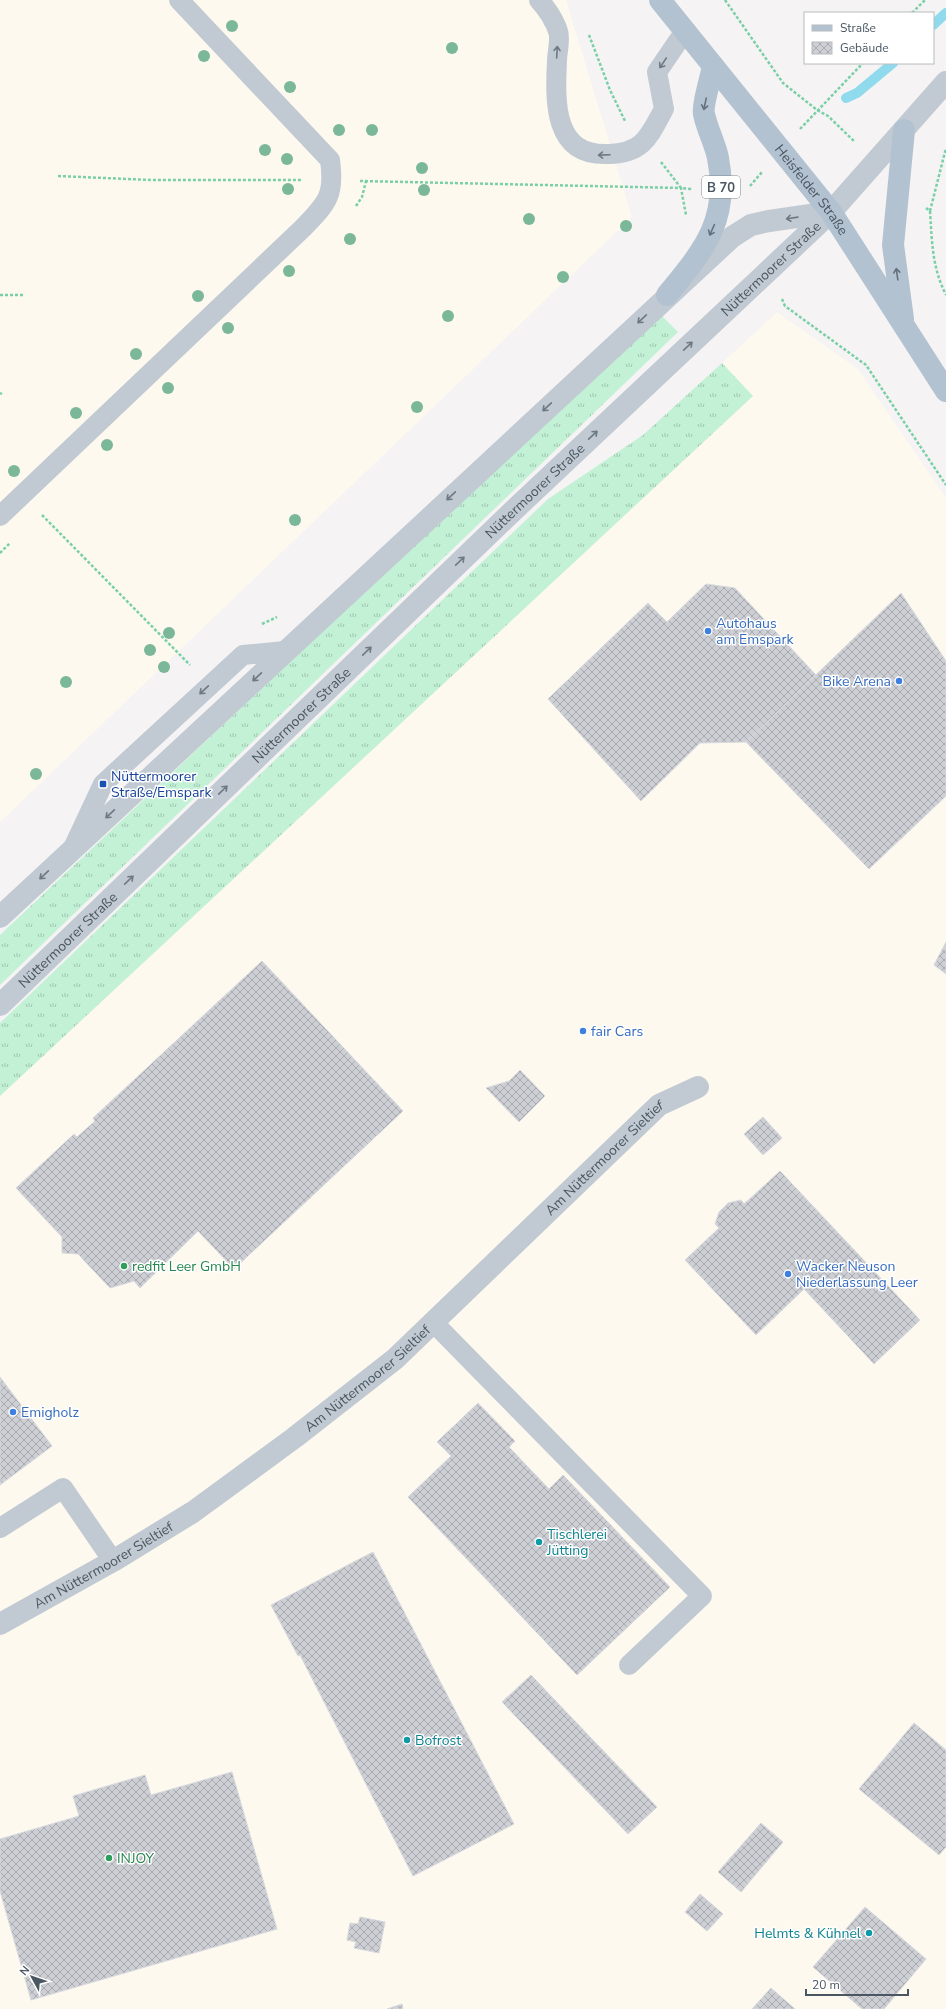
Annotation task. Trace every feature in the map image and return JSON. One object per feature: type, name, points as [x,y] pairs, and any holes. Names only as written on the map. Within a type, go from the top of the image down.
[{"type":"main road","name":"Heisfelder Straße","points":[[660,0],[831,212],[946,391]]},
{"type":"main road","name":"B 70","points":[[667,295],[695,261],[706,244],[714,229],[719,210],[722,191],[718,157],[703,113],[713,66]]},
{"type":"main road","points":[[904,130],[893,245],[904,327]]},
{"type":"street","points":[[831,212],[946,82]]},
{"type":"street","name":"Nüttermoorer Straße","points":[[0,1004],[514,510],[831,212]]},
{"type":"street","name":"Nüttermoorer Straße","points":[[0,917],[667,295],[732,237],[751,226],[768,221],[831,212]]},
{"type":"street","name":"Am Nüttermoorer Sieltief","points":[[0,1624],[113,1562],[193,1512],[294,1438],[395,1359],[659,1105],[698,1087]]},
{"type":"lane","points":[[0,516],[304,228],[325,204],[333,180],[330,160],[179,0]]},
{"type":"lane","points":[[539,0],[548,10],[558,32],[556,78],[558,117],[564,132],[575,144],[595,155],[622,154],[645,142],[664,110],[657,72],[685,31]]},
{"type":"lane","points":[[433,1322],[702,1596],[629,1665]]},
{"type":"lane","points":[[0,1528],[63,1488],[113,1562]]},
{"type":"path","points":[[725,0],[783,83],[817,110],[862,64]]},
{"type":"path","points":[[913,12],[924,0]]},
{"type":"path","points":[[930,211],[946,148]]},
{"type":"path","points":[[58,176],[151,180],[333,180],[681,188],[687,220]]},
{"type":"path","points":[[362,197],[366,181]]},
{"type":"path","points":[[767,272],[785,306],[866,365],[946,484]]},
{"type":"path","points":[[0,295],[23,295]]},
{"type":"path","points":[[22,495],[194,668]]},
{"type":"path","points":[[0,553],[11,542]]},
{"type":"path","points":[[260,625],[281,616]]},
{"type":"shaded area","points":[[0,0],[566,0],[632,217],[0,822]]},
{"type":"shaded area","points":[[777,312],[858,369],[946,498],[946,2009],[0,2009],[0,1096],[753,396],[722,363]]},
{"type":"green space","points":[[661,315],[678,332],[0,985],[0,935],[601,369]]},
{"type":"green space","points":[[722,363],[753,396],[0,1096],[0,1023],[548,499],[643,435]]},
{"type":"building","points":[[706,584],[735,588],[816,675],[746,742],[700,743],[641,801],[548,699],[648,603],[667,622]]},
{"type":"building","points":[[901,593],[946,661],[946,796],[869,869],[746,742]]},
{"type":"building","points":[[946,942],[946,974],[934,965]]},
{"type":"building","points":[[262,961],[403,1111],[234,1269],[198,1231],[140,1288],[134,1281],[110,1288],[78,1254],[62,1253],[62,1237],[16,1188],[74,1134],[77,1137],[95,1121],[93,1118]]},
{"type":"building","points":[[520,1070],[545,1096],[519,1122],[486,1088],[509,1081]]},
{"type":"building","points":[[763,1117],[782,1138],[763,1155],[744,1134]]},
{"type":"building","name":"Wacker Neuson Niederlassung Leer","points":[[780,1171],[920,1320],[874,1364],[804,1289],[756,1335],[685,1260],[719,1228],[715,1224],[719,1212],[728,1203],[741,1200],[744,1204]]},
{"type":"building","name":"Emigholz","points":[[0,1377],[52,1446],[0,1485]]},
{"type":"building","name":"Tischlerei Jütting","points":[[478,1403],[515,1441],[509,1447],[549,1489],[563,1475],[670,1587],[577,1675],[408,1497],[451,1456],[437,1442]]},
{"type":"building","name":"Bofrost","points":[[373,1552],[514,1824],[413,1876],[300,1655],[298,1656],[271,1605]]},
{"type":"building","points":[[531,1675],[657,1807],[628,1834],[502,1702]]},
{"type":"building","points":[[914,1723],[946,1750],[946,1847],[939,1855],[859,1789]]},
{"type":"building","points":[[232,1772],[277,1929],[31,2000],[0,1891],[0,1839],[79,1816],[73,1796],[145,1775],[151,1795]]},
{"type":"building","points":[[761,1823],[783,1842],[741,1892],[718,1872]]},
{"type":"building","points":[[700,1894],[723,1914],[707,1931],[685,1912]]},
{"type":"building","name":"Helmts & Kühnel","points":[[865,1907],[926,1959],[884,2009],[862,2009],[813,1967]]},
{"type":"building","points":[[360,1917],[385,1922],[379,1953],[354,1948],[356,1942],[347,1940],[350,1923],[358,1924]]},
{"type":"building","points":[[771,1988],[795,2009],[752,2009]]},
{"type":"building","points":[[402,2004],[403,2009],[387,2009]]},
{"type":"waterway","points":[[934,24],[946,13]]},
{"type":"waterway","points":[[846,98],[857,93],[892,64]]},
{"type":"place","name":"Autohaus am Emspark","points":[[708,631]]},
{"type":"place","name":"Bike Arena","points":[[899,681]]},
{"type":"place","name":"Nüttermoorer Straße/Emspark","points":[[103,784]]},
{"type":"place","name":"fair Cars","points":[[583,1031]]},
{"type":"place","name":"redfit Leer GmbH","points":[[124,1266]]},
{"type":"place","name":"Wacker Neuson Niederlassung Leer","points":[[788,1274]]},
{"type":"place","name":"Emigholz","points":[[13,1412]]},
{"type":"place","name":"Tischlerei Jütting","points":[[539,1542]]},
{"type":"place","name":"Bofrost","points":[[407,1740]]},
{"type":"place","name":"INJOY","points":[[109,1858]]},
{"type":"place","name":"Helmts & Kühnel","points":[[869,1933]]}]
